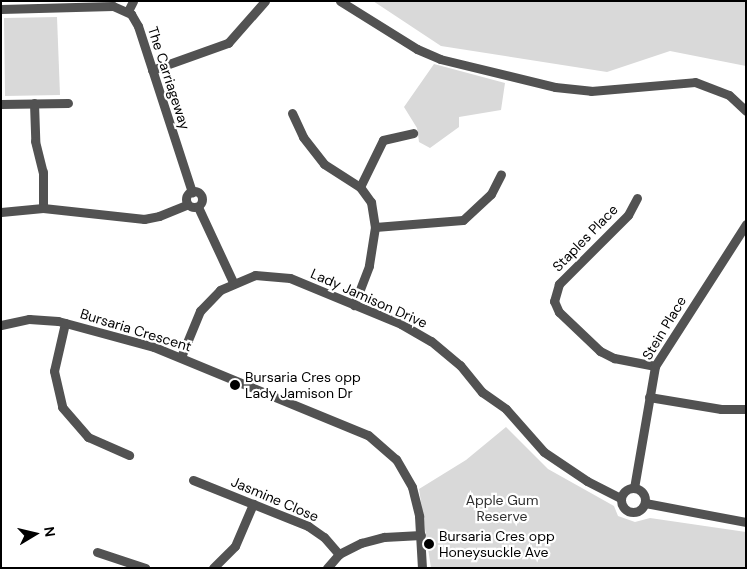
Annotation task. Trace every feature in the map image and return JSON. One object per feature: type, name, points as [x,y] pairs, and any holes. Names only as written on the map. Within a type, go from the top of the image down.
[{"type":"street","points":[[1,9],[27,5],[113,6],[128,11],[133,1]]},
{"type":"street","points":[[152,70],[228,43],[265,1]]},
{"type":"street","points":[[340,1],[417,49],[440,59],[555,87],[590,91],[695,82],[732,97],[746,111]]},
{"type":"street","name":"The Carriageway","points":[[128,11],[136,21],[192,192]]},
{"type":"street","points":[[34,103],[35,141],[43,172],[43,208]]},
{"type":"street","points":[[1,104],[68,103]]},
{"type":"street","points":[[292,113],[304,136],[324,164],[360,187],[371,202],[375,227],[367,275],[354,305]]},
{"type":"street","points":[[360,187],[383,140],[412,133]]},
{"type":"street","points":[[375,227],[464,220],[491,194],[501,174]]},
{"type":"street","points":[[188,204],[187,197],[192,192],[197,192],[202,198],[198,207]]},
{"type":"street","name":"Staples Place","points":[[637,198],[628,215],[559,284],[550,298],[559,312],[600,351],[614,358],[656,366]]},
{"type":"street","points":[[1,212],[43,208],[137,219],[160,216],[188,204],[198,207],[233,282]]},
{"type":"street","name":"Stein Place","points":[[634,488],[656,366],[746,224]]},
{"type":"street","name":"Lady Jamison Drive","points":[[181,356],[200,311],[214,294],[233,282],[261,274],[284,276],[401,324],[436,345],[460,365],[482,392],[506,409],[544,452],[582,478],[621,498]]},
{"type":"street","name":"Bursaria Crescent","points":[[1,325],[37,319],[65,323],[181,356],[361,431],[383,446],[396,459],[412,487],[421,535],[422,568]]},
{"type":"street","points":[[65,323],[54,371],[62,407],[88,437],[129,455]]},
{"type":"street","points":[[649,397],[721,409],[746,409]]},
{"type":"street","name":"Jasmine Close","points":[[193,480],[308,526],[324,537],[339,554]]},
{"type":"street","points":[[634,488],[642,492],[645,503],[641,510],[630,512],[624,508],[621,498],[627,489],[634,488]]},
{"type":"street","points":[[645,503],[746,522]]},
{"type":"street","points":[[213,568],[235,546],[253,504]]},
{"type":"street","points":[[327,568],[339,554],[372,540],[421,535]]},
{"type":"street","points":[[97,552],[145,568]]},
{"type":"green space","points":[[373,1],[746,1],[746,66],[670,51],[607,72],[441,46]]},
{"type":"green space","points":[[57,17],[60,95],[5,96],[4,18]]},
{"type":"green space","points":[[434,64],[505,83],[501,110],[459,117],[459,127],[430,148],[419,142],[417,128],[404,107]]},
{"type":"green space","name":"Apple Gum Reserve","points":[[506,427],[548,469],[614,506],[618,516],[635,522],[650,518],[746,532],[746,568],[431,568],[419,489],[466,460]]},
{"type":"place","name":"Bursaria Cres opp Lady Jamison Dr","points":[[235,385]]},
{"type":"place","name":"Bursaria Cres opp Honeysuckle Ave","points":[[429,544]]}]
